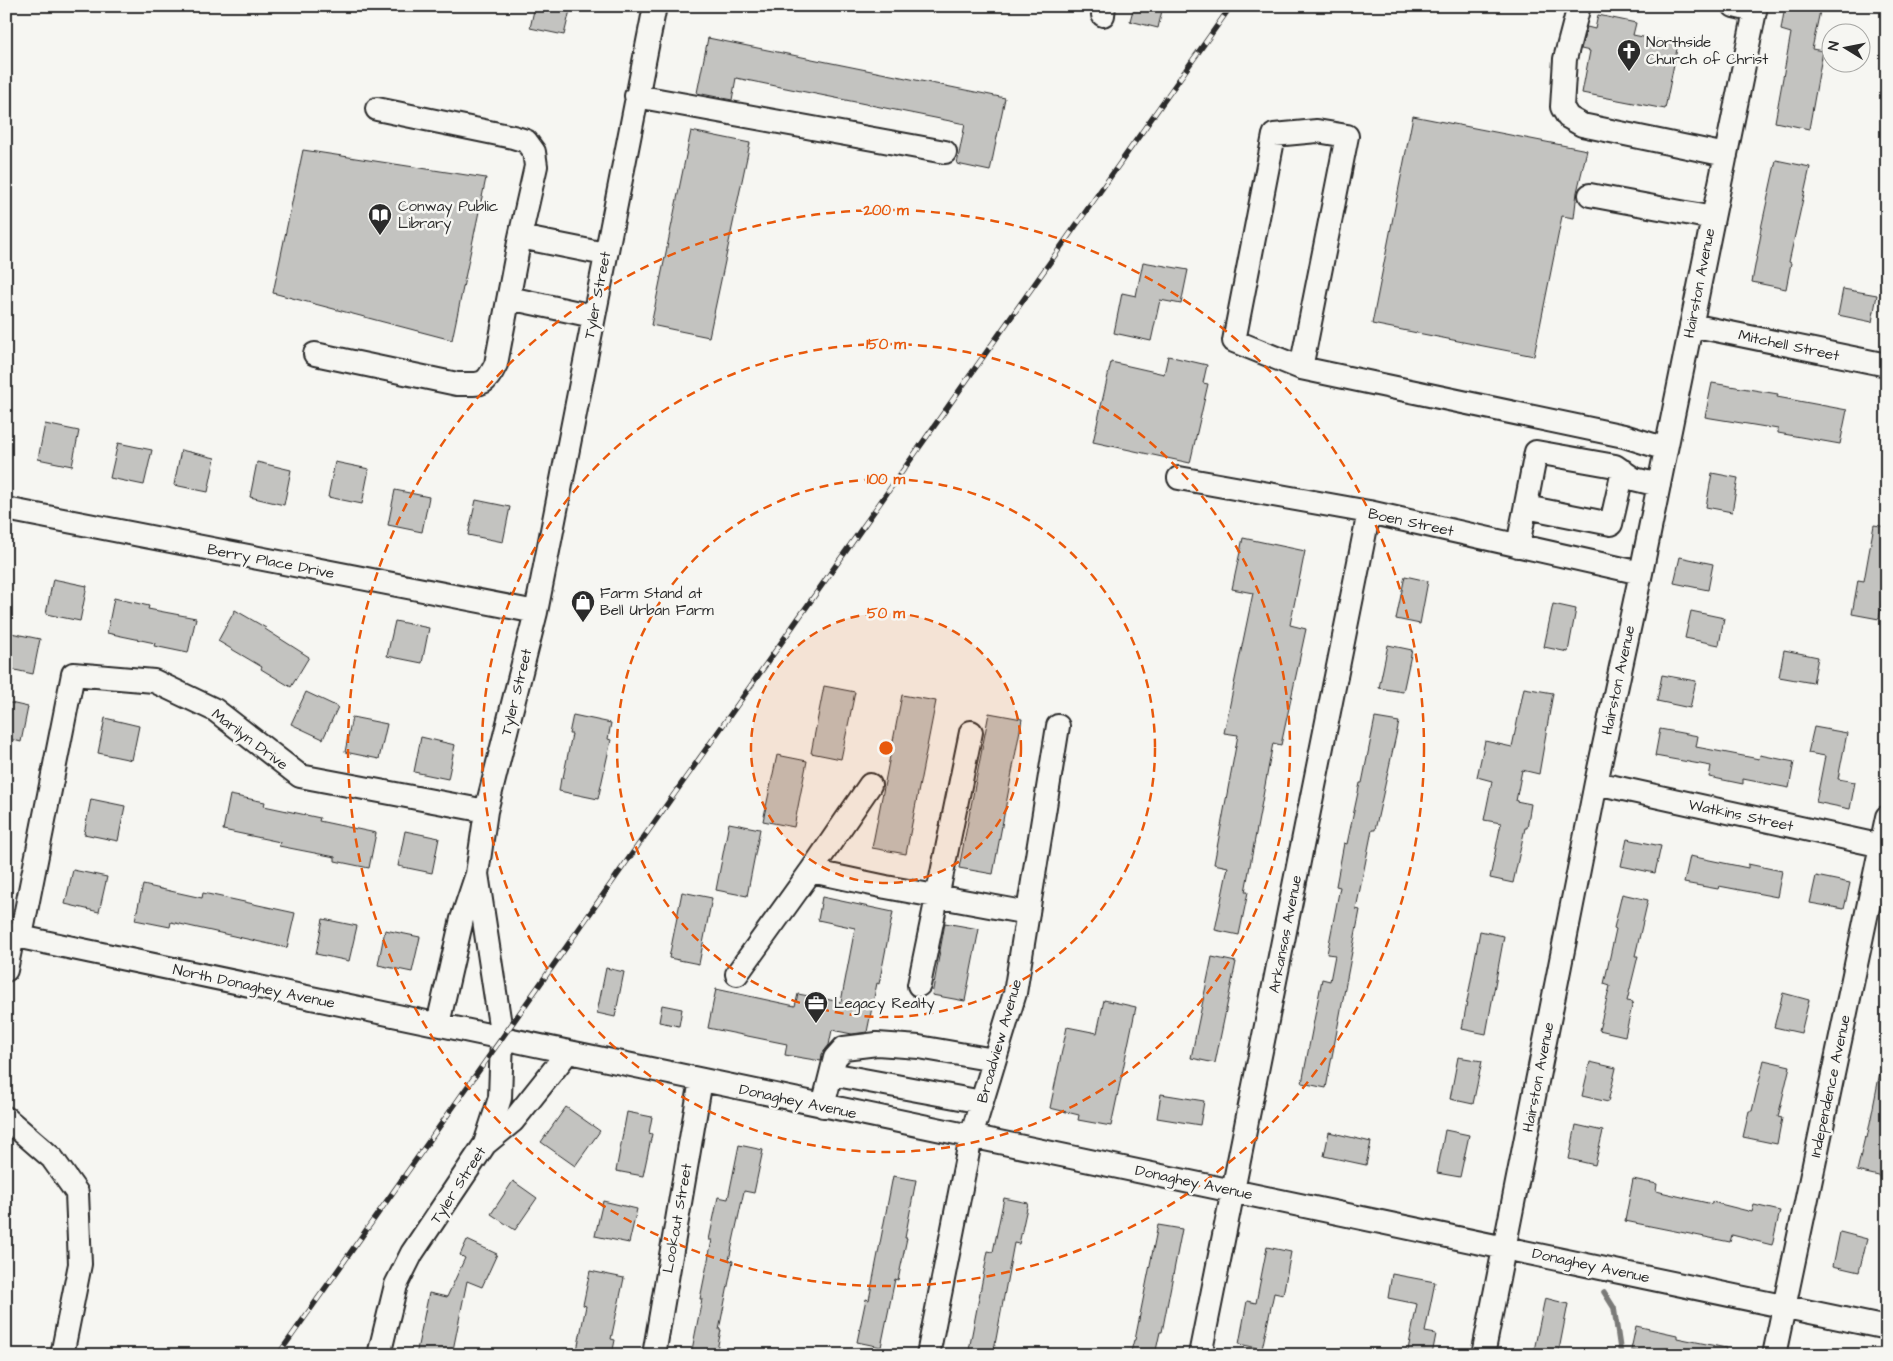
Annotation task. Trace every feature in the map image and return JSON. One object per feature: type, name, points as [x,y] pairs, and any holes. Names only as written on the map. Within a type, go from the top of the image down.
[{"type":"street","name":"Tyler Street","points":[[380,1355],[387,1319],[400,1277],[412,1253],[485,1144],[500,1098],[502,1038],[477,874],[486,811],[536,612],[655,6]]},
{"type":"street","points":[[1579,6],[1565,59],[1562,107],[1568,118],[1582,124],[1726,155]]},
{"type":"street","name":"Hairston Avenue","points":[[1483,1355],[1596,783],[1726,155],[1748,8]]},
{"type":"street","points":[[636,96],[945,152]]},
{"type":"street","points":[[315,354],[458,384],[481,384],[489,378],[496,364],[520,237],[536,166],[534,152],[526,141],[377,109]]},
{"type":"street","points":[[1301,368],[1347,136],[1317,131],[1274,135],[1234,341],[1301,368],[1624,436],[1666,449]]},
{"type":"street","points":[[1590,195],[1713,218]]},
{"type":"street","points":[[520,237],[605,254]]},
{"type":"street","points":[[509,298],[593,316]]},
{"type":"street","name":"Mitchell Street","points":[[1691,324],[1887,364]]},
{"type":"street","points":[[1518,546],[1536,452],[1615,466],[1634,479],[1659,485]]},
{"type":"street","points":[[1526,506],[1611,524],[1623,471]]},
{"type":"street","name":"Boen Street","points":[[1179,478],[1370,512],[1641,573]]},
{"type":"street","name":"Berry Place Drive","points":[[6,509],[536,612]]},
{"type":"street","name":"Arkansas Avenue","points":[[1200,1355],[1370,512]]},
{"type":"street","name":"Marilyn Drive","points":[[13,935],[73,674],[154,681],[215,710],[300,776],[486,811]]},
{"type":"street","name":"Broadview Avenue","points":[[928,1355],[971,1137],[1015,993],[1058,726]]},
{"type":"street","points":[[919,985],[971,732]]},
{"type":"street","name":"Watkins Street","points":[[1596,783],[1884,847]]},
{"type":"street","points":[[737,974],[870,785]]},
{"type":"street","name":"Independence Avenue","points":[[1774,1355],[1884,847],[1887,817]]},
{"type":"street","points":[[811,871],[1028,913]]},
{"type":"street","points":[[438,1024],[462,919],[477,874]]},
{"type":"street","points":[[6,970],[13,935]]},
{"type":"street","name":"North Donaghey Avenue","points":[[13,935],[502,1038]]},
{"type":"street","name":"Donaghey Avenue","points":[[502,1038],[1887,1328]]},
{"type":"street","points":[[823,1106],[835,1058],[844,1048],[877,1044],[919,1047],[994,1060]]},
{"type":"street","points":[[485,1144],[513,1121],[568,1052]]},
{"type":"street","points":[[831,1074],[982,1102]]},
{"type":"street","name":"Lookout Street","points":[[654,1355],[701,1080]]},
{"type":"street","points":[[6,1118],[52,1158],[77,1193],[80,1264],[62,1355]]},
{"type":"building","points":[[535,6],[571,6],[564,35],[530,28]]},
{"type":"building","points":[[1134,6],[1163,6],[1158,28],[1130,21]]},
{"type":"building","points":[[1785,6],[1797,6],[1820,11],[1812,49],[1820,50],[1820,68],[1809,129],[1775,122],[1791,33],[1781,30]]},
{"type":"building","name":"Northside Church of Christ","points":[[1598,15],[1636,23],[1633,35],[1678,44],[1665,109],[1582,93],[1590,51],[1581,49],[1587,27],[1595,29]]},
{"type":"building","points":[[708,38],[1005,98],[990,171],[957,164],[965,124],[736,78],[732,100],[697,93]]},
{"type":"building","points":[[1413,116],[1587,150],[1577,192],[1574,218],[1562,216],[1534,356],[1372,324]]},
{"type":"building","points":[[691,131],[750,143],[709,337],[651,325]]},
{"type":"building","name":"Conway Public Library","points":[[303,150],[486,178],[452,340],[273,293]]},
{"type":"building","points":[[1776,160],[1810,167],[1789,262],[1791,263],[1786,289],[1752,282],[1760,233]]},
{"type":"building","points":[[1143,262],[1188,270],[1181,304],[1160,300],[1151,341],[1114,333],[1122,293],[1136,296]]},
{"type":"building","points":[[1843,289],[1877,295],[1872,322],[1838,315]]},
{"type":"building","points":[[1168,356],[1207,365],[1203,383],[1208,384],[1190,463],[1093,442],[1111,362],[1164,374]]},
{"type":"building","points":[[1712,383],[1778,394],[1777,397],[1847,410],[1840,444],[1778,433],[1778,429],[1705,417]]},
{"type":"building","points":[[45,424],[79,431],[72,466],[38,459]]},
{"type":"building","points":[[118,443],[152,450],[144,485],[110,478]]},
{"type":"building","points":[[181,450],[215,458],[208,492],[174,485]]},
{"type":"building","points":[[257,462],[291,470],[284,505],[250,497]]},
{"type":"building","points":[[335,462],[369,469],[362,504],[328,497]]},
{"type":"building","points":[[1712,473],[1738,478],[1732,512],[1706,507]]},
{"type":"building","points":[[395,490],[429,497],[422,532],[388,525]]},
{"type":"building","points":[[476,500],[510,507],[503,542],[468,535]]},
{"type":"building","points":[[1874,525],[1887,527],[1887,575],[1879,619],[1852,614],[1858,580],[1864,581]]},
{"type":"building","points":[[1243,538],[1305,551],[1290,625],[1306,629],[1281,745],[1273,743],[1245,892],[1248,892],[1239,935],[1215,930],[1228,867],[1214,864],[1238,735],[1224,733],[1253,593],[1232,589]]},
{"type":"building","points":[[1680,557],[1713,564],[1708,590],[1674,583]]},
{"type":"building","points":[[1405,576],[1428,581],[1420,624],[1396,619]]},
{"type":"building","points":[[53,579],[87,586],[80,621],[46,614]]},
{"type":"building","points":[[114,598],[149,606],[148,609],[196,618],[188,653],[154,646],[155,643],[107,633]]},
{"type":"building","points":[[1553,604],[1576,609],[1568,652],[1544,647]]},
{"type":"building","points":[[235,610],[309,657],[291,687],[218,641]]},
{"type":"building","points":[[1691,611],[1724,618],[1719,645],[1685,638]]},
{"type":"building","points":[[395,621],[429,628],[422,663],[387,656]]},
{"type":"building","points":[[6,632],[40,639],[33,674],[6,668]]},
{"type":"building","points":[[1388,645],[1412,650],[1403,692],[1379,688]]},
{"type":"building","points":[[1784,650],[1818,657],[1813,683],[1779,677]]},
{"type":"building","points":[[1662,675],[1696,681],[1690,708],[1657,701]]},
{"type":"building","points":[[824,686],[855,692],[841,759],[811,753]]},
{"type":"building","points":[[1524,688],[1553,693],[1539,774],[1522,770],[1516,801],[1531,804],[1513,883],[1490,878],[1501,823],[1484,820],[1492,781],[1477,777],[1485,741],[1512,747]]},
{"type":"building","points":[[306,692],[338,707],[323,739],[291,724]]},
{"type":"building","points":[[902,695],[936,701],[906,854],[872,848]]},
{"type":"building","points":[[6,702],[28,707],[21,742],[6,738]]},
{"type":"building","points":[[989,713],[1022,719],[993,874],[959,868]]},
{"type":"building","points":[[573,715],[611,723],[608,739],[611,740],[598,799],[559,791],[572,734],[569,734]]},
{"type":"building","points":[[352,717],[387,724],[379,759],[345,752]]},
{"type":"building","points":[[105,718],[139,726],[132,760],[98,753]]},
{"type":"building","points":[[1375,718],[1399,722],[1375,830],[1372,830],[1356,909],[1360,910],[1326,1088],[1302,1083],[1322,979],[1330,981],[1335,955],[1327,954],[1340,887],[1336,886],[1344,843],[1347,844],[1360,783],[1362,783]]},
{"type":"building","points":[[1814,727],[1847,733],[1838,779],[1855,782],[1850,809],[1816,802],[1825,756],[1808,753]]},
{"type":"building","points":[[1660,729],[1698,736],[1696,747],[1759,759],[1760,755],[1794,762],[1789,788],[1743,779],[1743,784],[1709,777],[1711,766],[1655,756]]},
{"type":"building","points":[[421,737],[455,745],[448,779],[414,772]]},
{"type":"building","points":[[777,755],[807,761],[794,827],[763,821]]},
{"type":"building","points":[[230,795],[265,802],[264,806],[320,818],[319,821],[376,833],[369,868],[335,861],[335,857],[279,846],[280,842],[223,830]]},
{"type":"building","points":[[91,799],[125,806],[118,841],[84,834]]},
{"type":"building","points":[[729,823],[760,829],[747,896],[716,890]]},
{"type":"building","points":[[405,831],[439,838],[432,873],[398,866]]},
{"type":"building","points":[[1627,839],[1661,846],[1655,873],[1621,866]]},
{"type":"building","points":[[1690,856],[1748,868],[1748,864],[1782,871],[1777,897],[1719,886],[1718,889],[1684,883]]},
{"type":"building","points":[[73,870],[107,877],[99,912],[65,904]]},
{"type":"building","points":[[1816,876],[1850,883],[1844,909],[1810,903]]},
{"type":"building","points":[[143,885],[202,898],[203,893],[295,913],[287,948],[171,922],[170,927],[135,920]]},
{"type":"building","points":[[682,892],[712,898],[699,964],[669,958]]},
{"type":"building","points":[[1622,894],[1648,900],[1635,956],[1638,956],[1627,1001],[1633,1002],[1625,1036],[1599,1030],[1610,986],[1604,984]]},
{"type":"building","points":[[822,897],[893,912],[879,984],[877,983],[867,1032],[852,1034],[832,1030],[829,1045],[822,1054],[821,1061],[785,1055],[787,1044],[708,1028],[716,989],[795,1006],[798,994],[841,1002],[855,928],[818,920]]},
{"type":"building","points":[[323,919],[357,926],[349,961],[316,954]]},
{"type":"building","points":[[945,923],[979,929],[965,1001],[932,995]]},
{"type":"building","points":[[385,930],[420,937],[412,972],[378,965]]},
{"type":"building","points":[[1480,931],[1504,936],[1486,1034],[1462,1029]]},
{"type":"building","points":[[1212,957],[1236,962],[1215,1063],[1191,1058]]},
{"type":"building","points":[[606,968],[624,972],[615,1017],[597,1013]]},
{"type":"building","points":[[1783,993],[1809,1000],[1801,1033],[1774,1027]]},
{"type":"building","points":[[1104,1000],[1136,1007],[1111,1126],[1078,1120],[1079,1115],[1050,1108],[1067,1027],[1097,1033]]},
{"type":"building","points":[[662,1005],[682,1009],[679,1026],[659,1022]]},
{"type":"building","points":[[1458,1057],[1482,1061],[1473,1104],[1450,1099]]},
{"type":"building","points":[[1764,1060],[1790,1066],[1778,1117],[1782,1118],[1777,1144],[1743,1137],[1749,1111],[1752,1111]]},
{"type":"building","points":[[1590,1062],[1616,1068],[1608,1102],[1582,1096]]},
{"type":"building","points":[[1880,1072],[1887,1073],[1887,1160],[1883,1177],[1857,1171],[1865,1137],[1867,1138]]},
{"type":"building","points":[[1161,1094],[1204,1101],[1200,1125],[1157,1118]]},
{"type":"building","points":[[566,1107],[600,1131],[575,1166],[541,1142]]},
{"type":"building","points":[[627,1112],[652,1117],[649,1133],[652,1134],[643,1176],[616,1171]]},
{"type":"building","points":[[1576,1125],[1603,1131],[1595,1165],[1569,1159]]},
{"type":"building","points":[[1445,1130],[1469,1135],[1460,1177],[1437,1173]]},
{"type":"building","points":[[1329,1132],[1371,1142],[1366,1165],[1324,1156]]},
{"type":"building","points":[[739,1145],[763,1150],[754,1193],[744,1191],[729,1260],[733,1261],[716,1355],[691,1355],[712,1240],[709,1240],[718,1197],[728,1199]]},
{"type":"building","points":[[893,1176],[916,1180],[905,1238],[907,1238],[898,1280],[895,1279],[881,1347],[857,1342],[866,1299],[869,1300]]},
{"type":"building","points":[[1633,1179],[1657,1184],[1656,1191],[1712,1204],[1712,1202],[1752,1212],[1754,1205],[1780,1211],[1772,1245],[1732,1235],[1730,1242],[1625,1221]]},
{"type":"building","points":[[513,1181],[537,1198],[515,1230],[491,1214]]},
{"type":"building","points":[[1004,1198],[1028,1203],[1019,1244],[1014,1243],[993,1355],[968,1355],[988,1251],[993,1252]]},
{"type":"building","points":[[603,1201],[637,1209],[629,1243],[595,1236]]},
{"type":"building","points":[[1158,1225],[1182,1229],[1162,1332],[1160,1332],[1155,1355],[1130,1355],[1135,1340]]},
{"type":"building","points":[[1840,1232],[1867,1239],[1859,1272],[1833,1266]]},
{"type":"building","points":[[467,1240],[497,1254],[482,1287],[467,1281],[452,1355],[416,1355],[429,1293],[447,1297],[465,1258],[460,1255]]},
{"type":"building","points":[[1267,1247],[1291,1252],[1283,1295],[1274,1293],[1262,1349],[1239,1344],[1247,1301],[1256,1303]]},
{"type":"building","points":[[590,1271],[624,1278],[611,1339],[615,1340],[612,1355],[576,1355],[586,1306],[583,1305]]},
{"type":"building","points":[[1392,1274],[1435,1282],[1425,1332],[1436,1334],[1432,1355],[1407,1355],[1417,1304],[1388,1298]]},
{"type":"building","points":[[1545,1298],[1568,1304],[1558,1355],[1533,1355]]},
{"type":"building","points":[[1636,1326],[1677,1335],[1677,1338],[1726,1348],[1725,1355],[1655,1355],[1631,1350]]},
{"type":"waterway","points":[[1604,1292],[1614,1308],[1621,1355]]},
{"type":"railway","points":[[278,1355],[1231,6]]},
{"type":"place","name":"Northside Church of Christ","points":[[1629,72]]},
{"type":"place","name":"Conway Public Library","points":[[380,236]]},
{"type":"place","name":"Farm Stand at Bell Urban Farm","points":[[583,623]]},
{"type":"place","name":"Legacy Realty","points":[[816,1024]]}]
